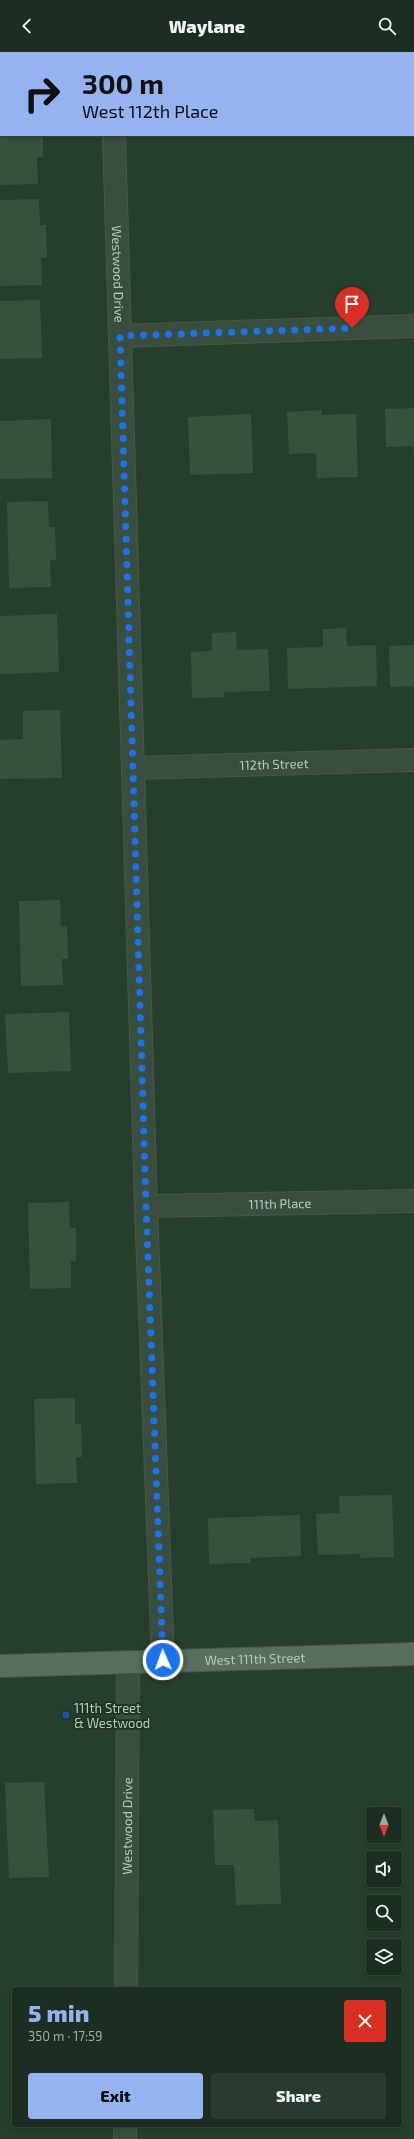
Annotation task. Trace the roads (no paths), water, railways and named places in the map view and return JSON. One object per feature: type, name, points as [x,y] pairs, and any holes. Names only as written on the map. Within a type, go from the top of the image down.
[{"type":"main road","name":"West 111th Street","points":[[0,1666],[163,1660],[414,1654]]},
{"type":"street","name":"Westwood Drive","points":[[114,136],[146,1206],[163,1660]]},
{"type":"street","points":[[120,336],[414,326]]},
{"type":"street","name":"112th Street","points":[[134,768],[414,760]]},
{"type":"street","name":"111th Place","points":[[146,1206],[414,1201]]},
{"type":"street","name":"Westwood Drive","points":[[126,1987],[128,1662]]},
{"type":"street","points":[[125,2127],[125,2139]]},
{"type":"place","name":"111th Street & Westwood","points":[[66,1715]]}]
